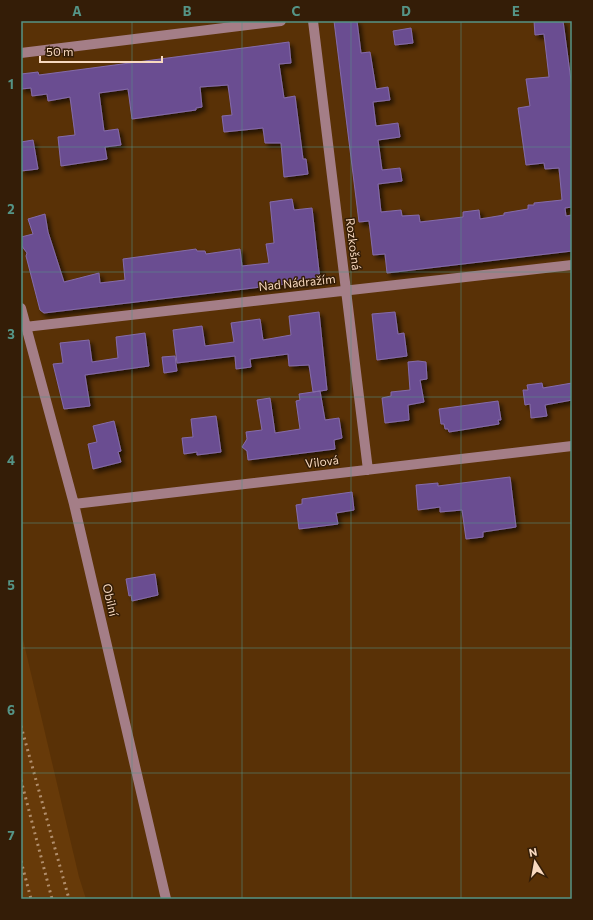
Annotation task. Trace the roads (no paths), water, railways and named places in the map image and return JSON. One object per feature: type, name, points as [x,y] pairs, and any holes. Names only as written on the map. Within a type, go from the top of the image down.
[{"type":"street","points":[[21,53],[282,21]]},
{"type":"street","name":"Rozkošná","points":[[313,21],[368,470]]},
{"type":"street","name":"Nad Nádražím","points":[[25,327],[572,266]]},
{"type":"street","name":"Obilní","points":[[21,308],[74,504],[166,899]]},
{"type":"street","name":"Vilová","points":[[74,504],[572,446]]},
{"type":"railway","points":[[21,726],[69,899]]},
{"type":"railway","points":[[21,780],[52,899]]},
{"type":"railway","points":[[21,861],[31,899]]}]
